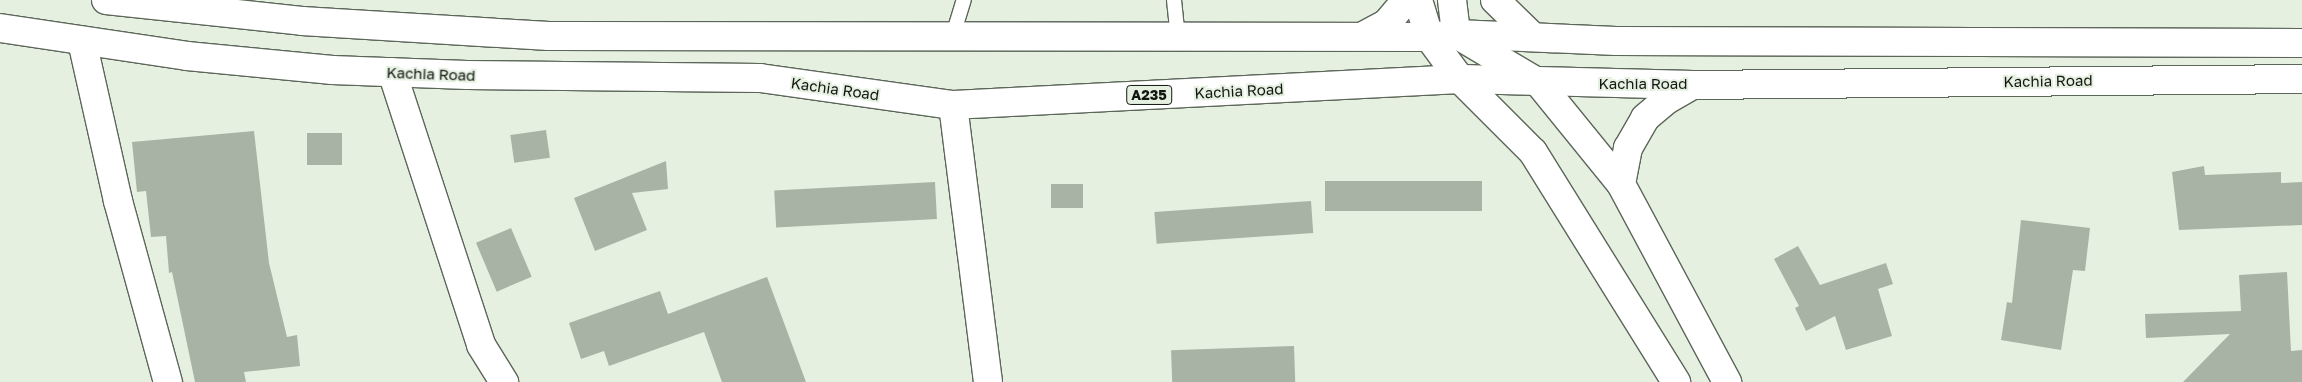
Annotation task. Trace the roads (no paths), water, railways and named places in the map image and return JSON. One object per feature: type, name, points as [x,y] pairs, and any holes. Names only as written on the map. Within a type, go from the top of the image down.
[{"type":"main road","points":[[106,0],[160,3],[302,21],[549,36],[953,35],[1363,36],[1429,38],[1456,34],[1616,41],[2302,43]]},
{"type":"main road","points":[[1363,36],[1386,23],[1406,0]]},
{"type":"main road","points":[[1418,0],[1429,38],[1460,79],[1532,152],[1676,382]]},
{"type":"main road","points":[[1452,0],[1456,34]]},
{"type":"main road","points":[[1495,0],[1533,36]]},
{"type":"main road","name":"Kachia Road","points":[[0,28],[197,57],[332,70],[760,78],[953,105],[1460,79],[1539,83],[1693,85],[2302,79]]},
{"type":"main road","points":[[1456,34],[1539,83],[1621,184],[1727,382]]},
{"type":"main road","points":[[82,41],[118,201],[168,382]]},
{"type":"main road","points":[[1616,41],[1609,50],[1607,62],[1610,72],[1620,84]]},
{"type":"main road","points":[[392,72],[481,344],[504,382]]},
{"type":"main road","points":[[1621,184],[1628,148],[1646,118],[1665,101],[1693,85]]},
{"type":"main road","points":[[953,105],[988,382]]},
{"type":"lane","points":[[953,35],[964,0]]},
{"type":"lane","points":[[1174,0],[1178,36]]}]
